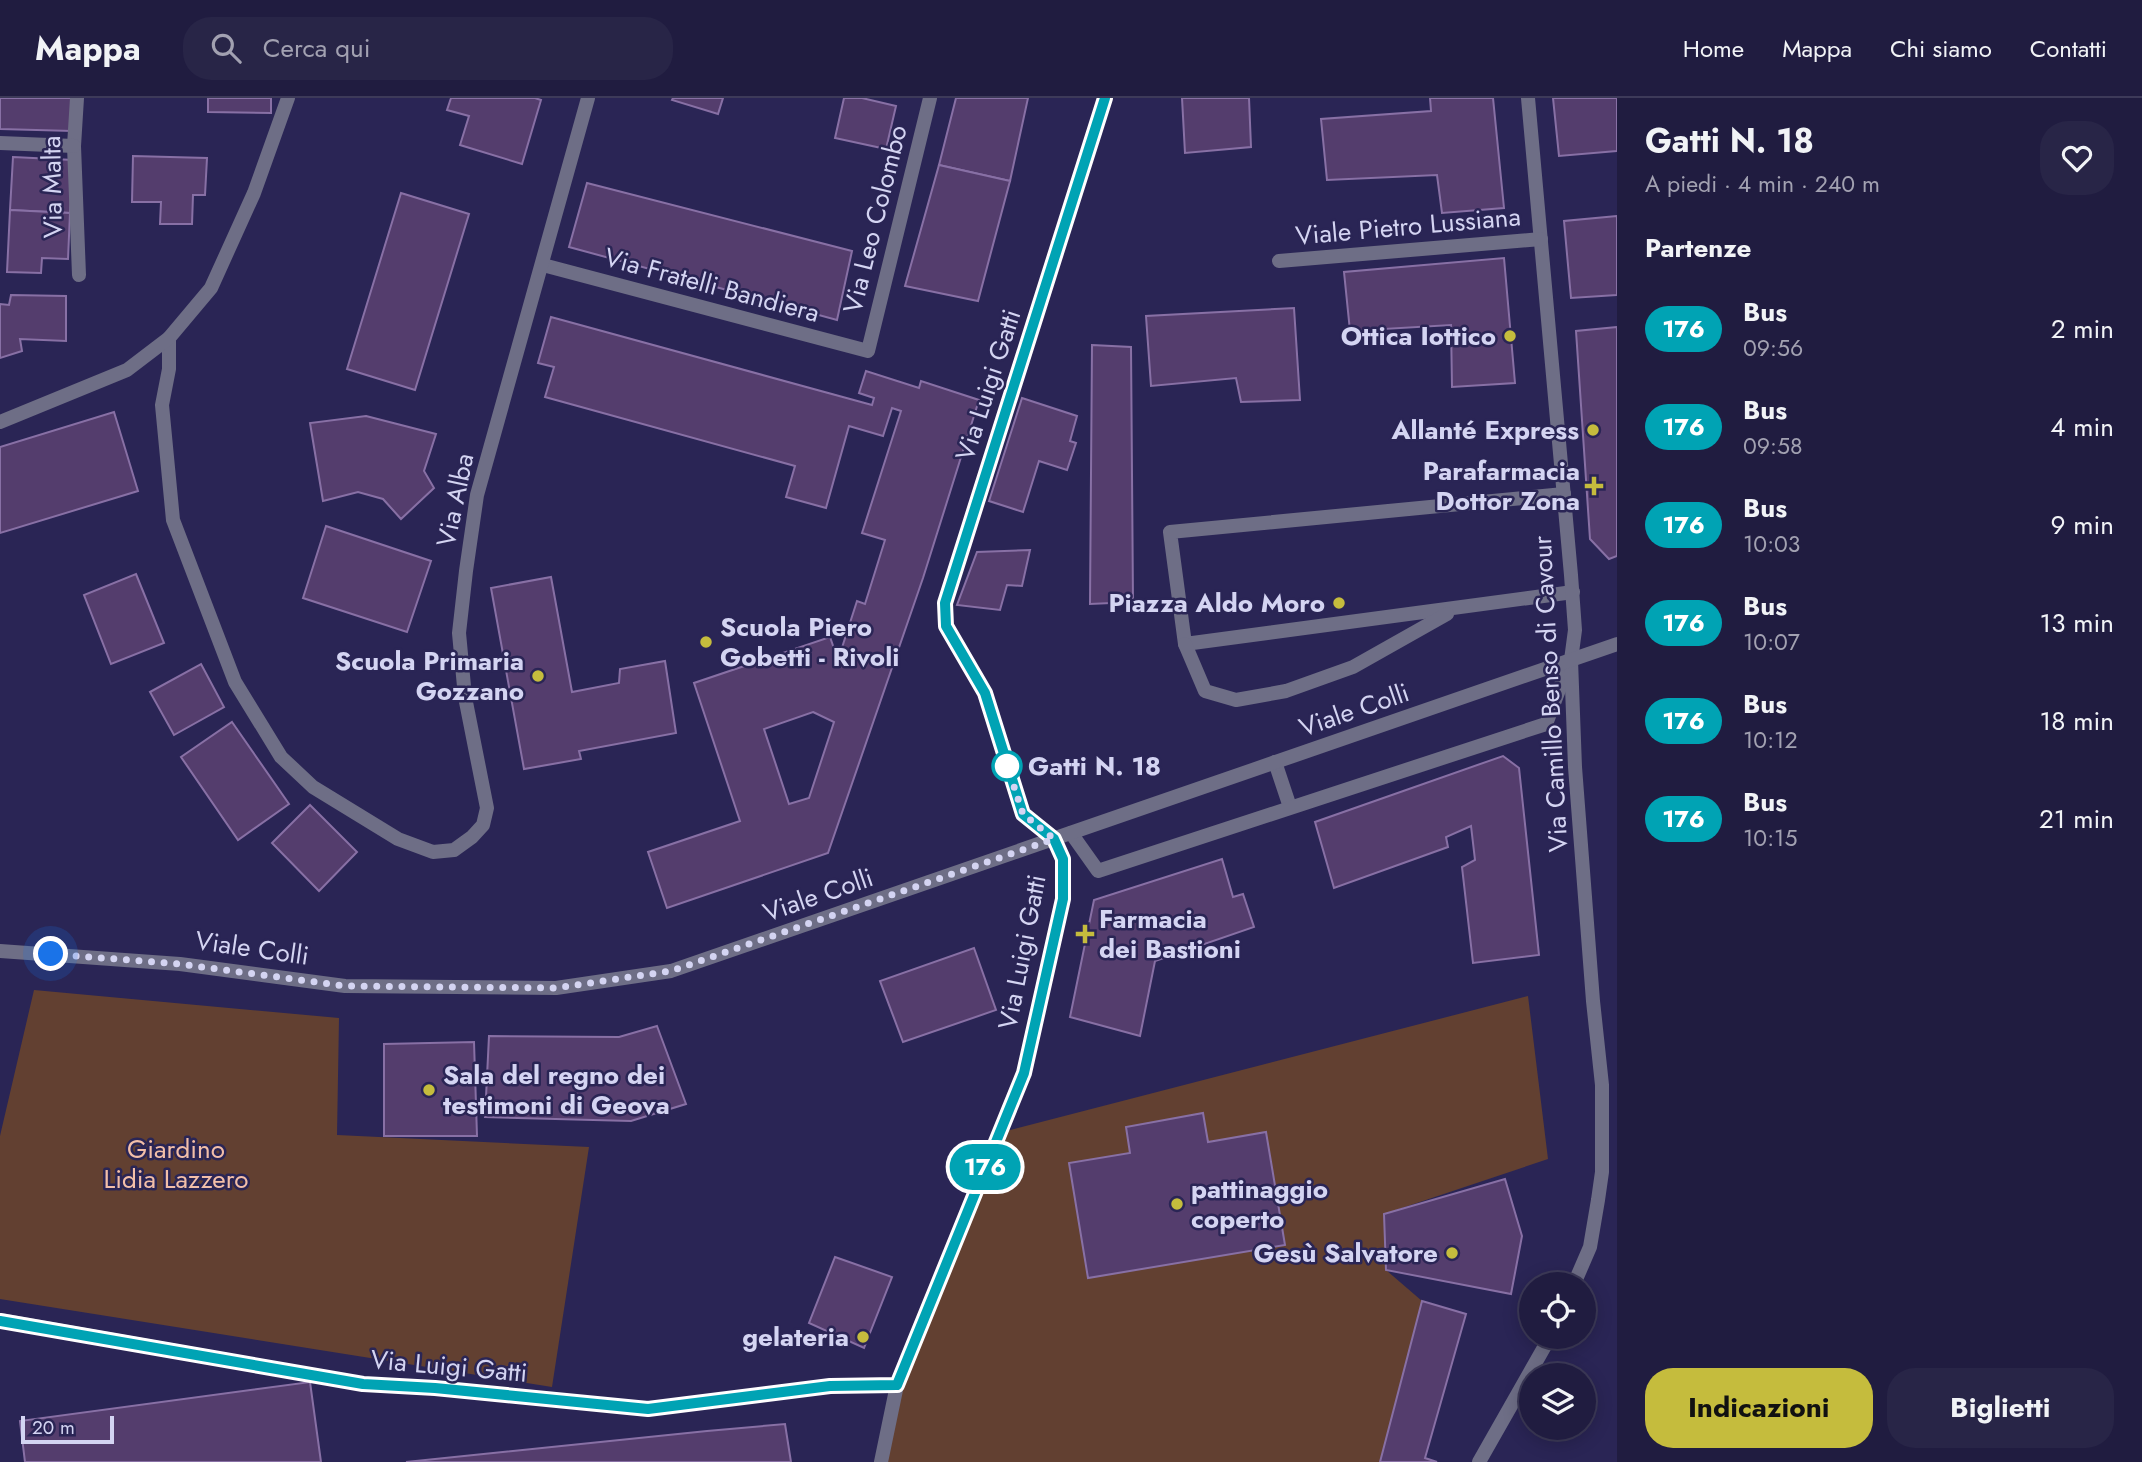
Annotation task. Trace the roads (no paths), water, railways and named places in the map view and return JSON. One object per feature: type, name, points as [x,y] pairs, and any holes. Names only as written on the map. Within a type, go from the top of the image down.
[{"type":"street","name":"Via Malta","points":[[77,98],[74,146],[79,275]]},
{"type":"street","points":[[0,422],[127,370],[169,338],[211,288],[254,193],[288,98]]},
{"type":"street","name":"Via Alba","points":[[169,338],[169,369],[162,405],[173,520],[234,682],[281,757],[313,787],[398,839],[433,852],[454,850],[483,825],[486,808],[465,697],[459,633],[477,495],[588,98]]},
{"type":"street","name":"Via Leo Colombo","points":[[868,351],[930,98]]},
{"type":"street","name":"Via Luigi Gatti","points":[[881,1462],[897,1385],[1024,1073],[1063,899],[1063,859],[1054,839],[1023,814],[985,693],[946,626],[945,603],[1105,98]]},
{"type":"street","name":"Via Camillo Benso di Cavour","points":[[1528,98],[1573,592],[1575,630],[1571,660],[1577,793],[1602,1085],[1602,1172],[1590,1247],[1579,1272]]},
{"type":"street","points":[[0,143],[74,146]]},
{"type":"street","name":"Viale Pietro Lussiana","points":[[1279,261],[1541,239]]},
{"type":"street","name":"Via Fratelli Bandiera","points":[[543,265],[868,351]]},
{"type":"street","points":[[1455,609],[1353,667],[1286,691],[1236,700],[1205,691],[1185,644],[1170,532],[1564,494]]},
{"type":"street","points":[[1185,644],[1573,592]]},
{"type":"street","name":"Viale Colli","points":[[0,951],[180,964],[345,986],[556,988],[671,971],[1617,644]]},
{"type":"street","points":[[1071,833],[1098,872],[1546,724],[1571,660]]},
{"type":"street","points":[[1275,762],[1290,807]]},
{"type":"street","name":"Via Luigi Gatti","points":[[0,1321],[363,1384],[435,1388],[648,1409],[830,1386],[897,1385]]},
{"type":"street","points":[[1479,1462],[1544,1349]]},
{"type":"place","name":"Ottica Iottico","points":[[1510,336]]},
{"type":"place","name":"Allanté Express","points":[[1593,430]]},
{"type":"place","name":"Parafarmacia Dottor Zona","points":[[1594,486]]},
{"type":"place","name":"Piazza Aldo Moro","points":[[1339,603]]},
{"type":"place","name":"Scuola Piero Gobetti - Rivoli","points":[[706,642]]},
{"type":"place","name":"Scuola Primaria Gozzano","points":[[538,676]]},
{"type":"place","name":"Gatti N. 18","points":[[1007,766]]},
{"type":"place","name":"Farmacia dei Bastioni","points":[[1085,934]]},
{"type":"place","name":"Sala del regno dei testimoni di Geova","points":[[429,1090]]},
{"type":"place","name":"pattinaggio coperto","points":[[1177,1204]]},
{"type":"place","name":"Gesù Salvatore","points":[[1452,1253]]},
{"type":"place","name":"gelateria","points":[[863,1337]]},
{"type":"park label","name":"Giardino Lidia Lazzero","points":[[176,1164]]}]
